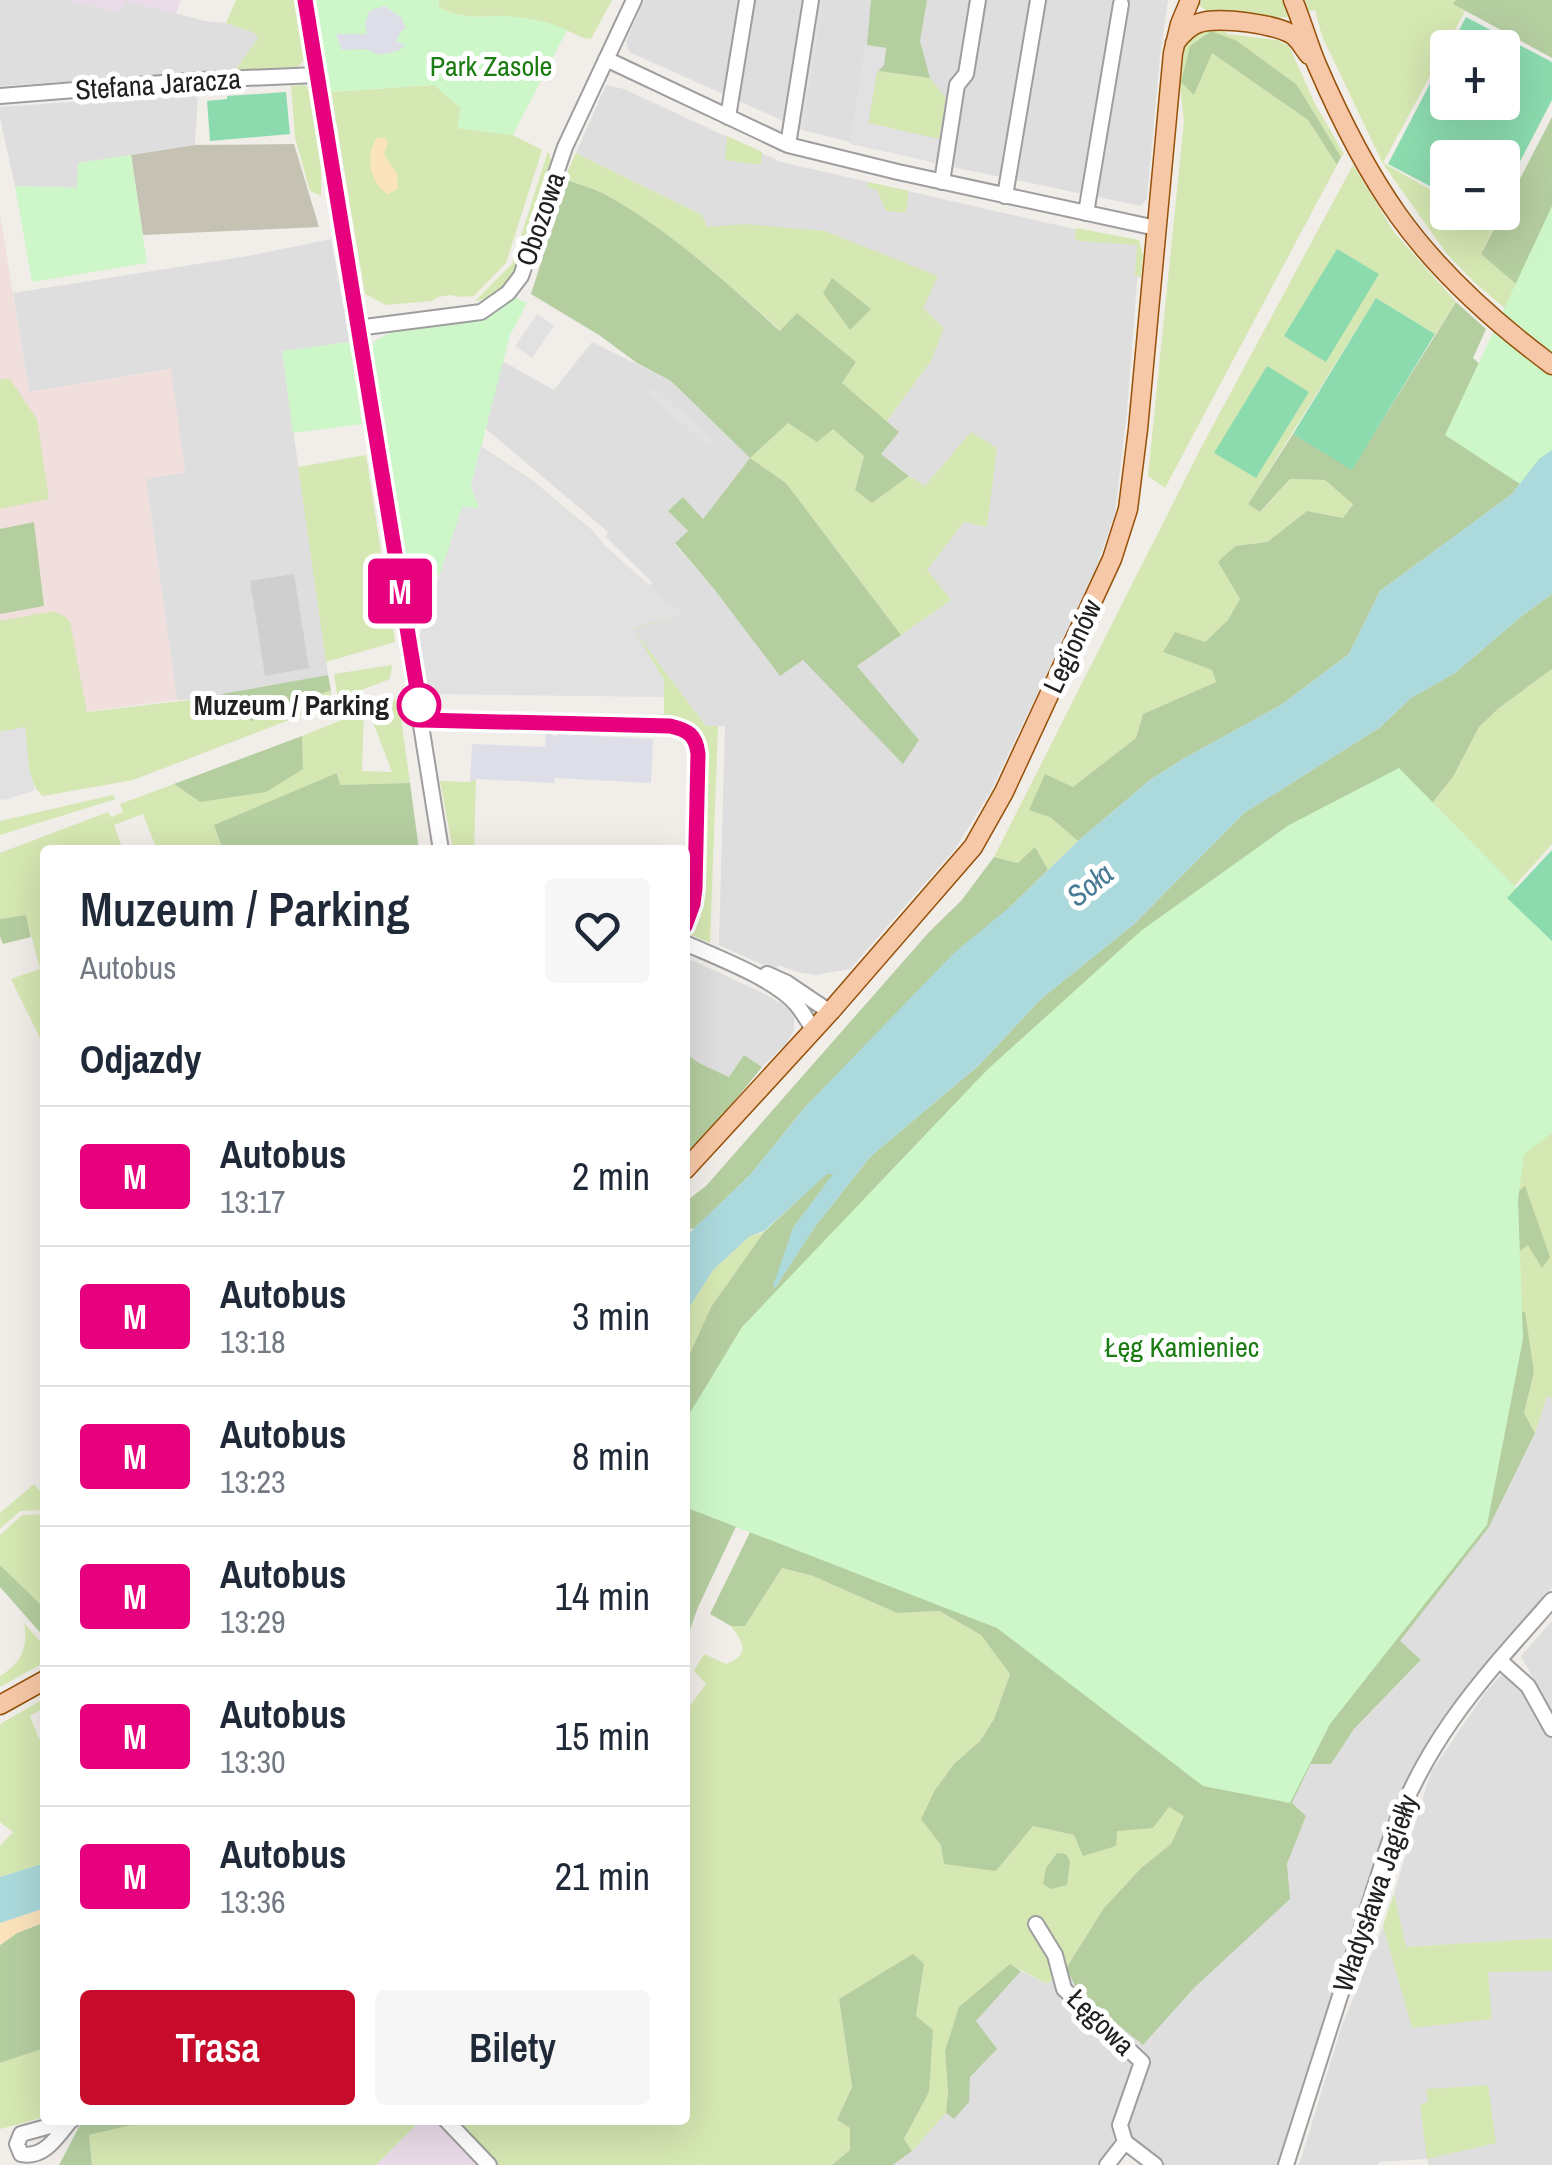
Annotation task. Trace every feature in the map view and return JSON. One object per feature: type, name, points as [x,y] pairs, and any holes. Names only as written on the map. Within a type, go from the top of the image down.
[{"type":"main road","name":"Legionów","points":[[690,1165],[814,1030],[973,847],[1004,792],[1112,560],[1128,509],[1174,43],[1191,2]]},
{"type":"main road","points":[[1298,6],[1316,64],[1356,146],[1398,214],[1460,288],[1552,365]]},
{"type":"main road","points":[[1174,43],[1202,21],[1226,20],[1284,30],[1296,38],[1316,64]]},
{"type":"main road","points":[[0,1705],[40,1683]]},
{"type":"street","points":[[305,0],[440,845]]},
{"type":"street","name":"Obozowa","points":[[358,328],[481,312],[508,293],[520,276],[564,147],[634,0]]},
{"type":"street","points":[[728,118],[746,0]]},
{"type":"street","points":[[788,144],[811,0]]},
{"type":"street","points":[[942,182],[957,85],[966,74],[978,0]]},
{"type":"street","points":[[1004,196],[1038,0]]},
{"type":"street","points":[[1086,213],[1121,4]]},
{"type":"street","points":[[606,59],[788,144],[1156,228]]},
{"type":"street","name":"Stefana Jaracza","points":[[0,96],[317,75]]},
{"type":"street","points":[[690,945],[786,994],[814,1030]]},
{"type":"street","points":[[712,955],[787,982],[830,1012]]},
{"type":"street","name":"Władysława Jagiełły","points":[[1286,2165],[1399,1813],[1416,1776],[1469,1695],[1552,1600]]},
{"type":"street","points":[[1498,1660],[1528,1686],[1552,1729]]},
{"type":"street","name":"Łęgowa","points":[[1036,1924],[1055,1955],[1064,1989],[1142,2062],[1120,2125],[1125,2142]]},
{"type":"street","points":[[451,2125],[489,2165]]},
{"type":"street","points":[[1107,2165],[1125,2142],[1155,2165]]},
{"type":"shaded area","points":[[0,0],[66,0],[119,12],[127,1],[226,23],[259,38],[235,71],[0,86]]},
{"type":"shaded area","points":[[66,0],[181,0],[176,14],[127,1],[119,12]]},
{"type":"shaded area","points":[[644,0],[1168,0],[1147,199],[1141,206],[943,165],[806,131],[629,52],[626,42]]},
{"type":"shaded area","points":[[815,0],[823,0],[804,125],[795,124]]},
{"type":"shaded area","points":[[385,6],[402,18],[406,29],[396,41],[405,45],[380,55],[365,49],[342,50],[336,34],[367,34],[369,12]]},
{"type":"shaded area","points":[[865,45],[886,48],[884,65],[877,72],[868,123],[939,139],[935,162],[850,144]]},
{"type":"shaded area","points":[[606,85],[624,89],[781,162],[1140,244],[1115,513],[1094,574],[991,791],[955,849],[850,969],[815,975],[778,965],[777,971],[719,945],[725,726],[706,726],[632,628],[682,614],[648,586],[653,583],[606,537],[608,532],[486,429],[502,361],[554,390],[592,342],[671,381],[750,458],[703,519],[669,512],[688,531],[675,544],[780,676],[803,660],[863,674],[857,666],[951,600],[926,570],[964,522],[986,527],[970,433],[925,487],[880,454],[898,433],[886,422],[931,361],[707,227],[702,215],[576,153]]},
{"type":"shaded area","points":[[198,93],[195,145],[79,163],[77,188],[15,186],[0,107]]},
{"type":"shaded area","points":[[294,144],[319,227],[143,235],[131,155],[195,145]]},
{"type":"shaded area","points":[[0,215],[29,392],[171,369],[185,472],[146,479],[177,700],[0,722]]},
{"type":"shaded area","points":[[331,239],[350,342],[282,352],[328,675],[177,700],[146,479],[185,472],[170,369],[29,392],[13,293]]},
{"type":"shaded area","points":[[537,314],[554,326],[532,358],[515,346]]},
{"type":"shaded area","points":[[654,388],[713,439],[707,445],[648,394]]},
{"type":"shaded area","points":[[481,446],[534,482],[593,531],[682,615],[633,628],[664,680],[664,697],[428,694],[419,637],[462,507],[479,508],[471,486]]},
{"type":"shaded area","points":[[294,574],[309,668],[265,676],[250,581]]},
{"type":"shaded area","points":[[25,727],[35,790],[0,800],[0,732]]},
{"type":"shaded area","points":[[546,730],[556,737],[557,734],[653,739],[651,783],[555,778],[554,783],[477,779],[470,782],[472,744],[545,747]]},
{"type":"shaded area","points":[[690,959],[761,992],[789,1008],[794,1017],[794,1030],[787,1043],[762,1067],[744,1055],[729,1077],[690,1057]]},
{"type":"shaded area","points":[[1547,1395],[1552,1397],[1552,1587],[1436,1730],[1400,1798],[1281,2165],[1161,2165],[1117,2139],[1098,2165],[893,2165],[912,2151],[946,2113],[954,2119],[970,2077],[976,2021],[1021,1971],[1047,1984],[1066,1968],[1079,1993],[1144,2044],[1195,1987],[1287,1864],[1306,1816],[1292,1803],[1312,1763],[1331,1764],[1354,1729],[1421,1661],[1399,1641],[1489,1527],[1535,1433]]},
{"type":"shaded area","points":[[1552,1621],[1552,1713],[1521,1656]]},
{"type":"shaded area","points":[[1502,1674],[1513,1677],[1552,1739],[1552,1938],[1405,1947],[1394,1893],[1431,1772]]},
{"type":"shaded area","points":[[1383,1926],[1413,2028],[1488,1972],[1552,1971],[1552,2165],[1429,2165],[1427,2159],[1378,2165],[1299,2165],[1341,2028]]},
{"type":"shaded area","points":[[416,2125],[438,2125],[478,2165],[376,2165]]},
{"type":"green space","points":[[236,0],[294,0],[304,60],[298,67],[235,71],[258,38],[255,33],[226,23]]},
{"type":"green space","name":"Park Zasole","points":[[315,0],[438,0],[439,7],[454,14],[528,18],[567,30],[513,135],[457,128],[461,108],[434,85],[331,92]]},
{"type":"green space","points":[[438,0],[612,0],[591,39],[535,21],[457,14],[439,7]]},
{"type":"green space","points":[[871,0],[927,0],[920,41],[930,78],[879,71],[886,48],[867,45]]},
{"type":"green space","points":[[1202,0],[1285,0],[1291,17],[1262,18],[1206,10],[1198,5]]},
{"type":"green space","points":[[1305,0],[1456,0],[1454,4],[1465,11],[1455,30],[1430,30],[1430,76],[1383,163],[1430,189],[1430,230],[1493,230],[1481,254],[1552,315],[1522,323],[1447,254],[1383,164],[1322,36],[1315,10],[1307,11]]},
{"type":"green space","points":[[1456,0],[1552,0],[1552,58],[1520,41],[1520,30],[1501,30],[1453,4]]},
{"type":"green space","points":[[1466,17],[1491,30],[1459,30]]},
{"type":"green space","points":[[1219,28],[1228,34],[1277,40],[1289,46],[1315,104],[1344,154],[1341,157],[1297,85],[1211,31],[1195,94],[1211,52],[1308,120],[1337,165],[1165,488],[1148,476],[1184,121],[1179,78],[1182,47],[1194,31]]},
{"type":"green space","points":[[1211,31],[1237,41],[1297,85],[1341,157],[1337,165],[1308,120],[1212,53],[1194,95],[1181,82],[1190,46]]},
{"type":"green space","points":[[1520,45],[1552,62],[1552,100],[1520,161],[1520,140],[1430,140],[1430,186],[1388,164],[1430,84],[1430,120],[1520,120]]},
{"type":"green space","points":[[879,71],[930,78],[946,98],[939,139],[866,123]]},
{"type":"green space","points":[[434,85],[461,108],[458,128],[513,135],[542,150],[506,263],[474,296],[451,295],[432,301],[386,305],[365,294],[331,92]]},
{"type":"green space","points":[[291,86],[308,87],[321,167],[321,196],[310,191],[295,137]]},
{"type":"green space","points":[[286,92],[290,134],[210,141],[207,101]]},
{"type":"green space","points":[[1552,117],[1552,315],[1481,254],[1493,230],[1520,230],[1520,179]]},
{"type":"green space","points":[[727,136],[762,152],[761,165],[725,160]]},
{"type":"green space","points":[[548,151],[552,163],[519,263],[500,291],[475,301],[512,264]]},
{"type":"green space","points":[[576,153],[702,215],[707,227],[745,224],[825,231],[938,276],[923,308],[944,328],[931,361],[886,422],[841,383],[856,363],[798,314],[781,331],[654,225],[603,193],[564,179]]},
{"type":"green space","points":[[131,155],[147,263],[32,282],[15,186],[77,188],[78,163]]},
{"type":"green space","points":[[1353,165],[1394,232],[1456,302],[1435,334],[1376,298],[1248,504],[1261,512],[1290,479],[1325,480],[1353,503],[1343,518],[1307,511],[1267,542],[1234,546],[1219,563],[1240,599],[1228,620],[1205,642],[1164,652],[1212,670],[1216,682],[1143,714],[1136,738],[1073,787],[1046,775],[1050,817],[1078,841],[1048,870],[1035,848],[1018,863],[994,857],[1202,446]]},
{"type":"green space","points":[[564,179],[603,193],[654,225],[780,331],[797,313],[856,362],[842,383],[899,432],[881,454],[909,476],[872,503],[855,490],[864,456],[833,429],[817,442],[788,423],[750,458],[671,381],[531,294]]},
{"type":"green space","points":[[868,182],[909,191],[906,213],[886,211],[877,190],[867,187]]},
{"type":"green space","points":[[1552,206],[1552,505],[1445,435]]},
{"type":"green space","points":[[1076,228],[1139,240],[1143,256],[1141,277],[1135,276],[1137,245],[1079,241],[1075,239]]},
{"type":"green space","points":[[1337,249],[1379,274],[1326,362],[1284,336]]},
{"type":"green space","points":[[832,278],[871,309],[850,330],[823,293]]},
{"type":"green space","points":[[515,297],[527,303],[510,335],[471,486],[480,509],[438,576],[424,625],[411,627],[371,354],[374,342],[387,334],[486,315]]},
{"type":"green space","points":[[1376,298],[1435,334],[1352,470],[1293,434]]},
{"type":"green space","points":[[1456,302],[1486,329],[1473,358],[1547,426],[1539,459],[1512,494],[1380,591],[1349,654],[1281,705],[1150,780],[1078,841],[1050,817],[1029,810],[1045,774],[1073,787],[1136,738],[1143,714],[1216,682],[1212,670],[1163,652],[1175,632],[1205,642],[1228,620],[1240,599],[1218,562],[1235,546],[1267,542],[1307,511],[1343,518],[1353,504],[1325,480],[1290,479],[1260,512],[1248,504],[1293,434],[1352,469]]},
{"type":"green space","points":[[350,342],[362,424],[293,433],[282,351]]},
{"type":"green space","points":[[1267,366],[1309,392],[1256,478],[1214,453]]},
{"type":"green space","points":[[9,378],[37,419],[49,499],[0,509],[0,380]]},
{"type":"green space","points":[[788,423],[833,429],[864,456],[855,489],[872,503],[909,476],[925,486],[971,432],[997,448],[987,527],[964,522],[927,570],[951,600],[901,635],[786,483],[750,458]]},
{"type":"green space","points":[[481,446],[534,482],[593,531],[682,615],[633,629],[706,726],[718,726],[710,943],[691,935],[698,908],[706,806],[705,745],[695,729],[682,723],[659,721],[659,715],[664,714],[664,680]]},
{"type":"green space","points":[[366,455],[395,642],[326,662],[298,467]]},
{"type":"green space","points":[[750,458],[786,483],[901,635],[857,666],[919,740],[903,764],[803,660],[780,676],[675,543],[688,531],[668,511],[683,497],[703,519]]},
{"type":"green space","points":[[34,522],[44,606],[0,614],[0,529]]},
{"type":"green space","points":[[1552,594],[1552,669],[1479,727],[1453,777],[1428,808],[741,1516],[690,1630],[690,1353],[711,1307],[764,1232],[827,1173],[834,1174],[793,1228],[775,1288],[814,1228],[870,1157],[978,1066],[1041,999],[1133,925],[1244,813],[1379,728],[1411,698],[1455,673]]},
{"type":"green space","points":[[53,611],[70,622],[87,712],[206,698],[208,706],[224,702],[252,721],[331,690],[331,704],[133,780],[43,796],[30,774],[25,727],[0,732],[0,621]]},
{"type":"green space","points":[[392,665],[390,679],[338,699],[334,674]]},
{"type":"green space","points":[[1552,669],[1552,844],[1504,898],[1428,808],[1453,777],[1479,727]]},
{"type":"green space","points":[[328,675],[331,690],[252,721],[224,702],[222,694]]},
{"type":"green space","points":[[391,697],[399,703],[410,783],[339,785],[338,773],[214,825],[221,845],[155,845],[143,814],[114,825],[121,845],[40,845],[40,969],[26,915],[0,919],[0,853],[108,812],[111,817],[123,812],[120,804],[174,784],[200,802],[303,769],[302,736],[364,711],[362,771],[392,772],[366,704]]},
{"type":"green space","points":[[302,736],[303,769],[266,792],[200,802],[174,784]]},
{"type":"green space","name":"Łęg Kamieniec","points":[[1399,768],[1552,924],[1552,1133],[1524,1154],[1518,1200],[1523,1339],[1487,1525],[1330,1724],[1290,1803],[1203,1786],[997,1628],[690,1509],[690,1413],[742,1327],[987,1070],[1142,930],[1289,825]]},
{"type":"green space","points":[[337,773],[340,785],[410,783],[418,845],[221,845],[214,825]]},
{"type":"green space","points":[[476,779],[474,845],[452,845],[440,781]]},
{"type":"green space","points":[[113,795],[116,799],[0,835],[0,821]]},
{"type":"green space","points":[[1035,847],[1048,870],[806,1106],[750,1175],[690,1229],[690,1198],[706,1186],[930,931],[961,901],[994,857],[1018,863]]},
{"type":"green space","points":[[1552,850],[1552,941],[1507,898]]},
{"type":"green space","points":[[26,915],[31,937],[3,944],[0,919]]},
{"type":"green space","points":[[40,969],[40,1038],[11,979]]},
{"type":"green space","points":[[744,1055],[762,1067],[697,1147],[690,1150],[690,1057],[729,1077]]},
{"type":"green space","points":[[1552,1124],[1552,1397],[1547,1396],[1535,1433],[1524,1413],[1534,1372],[1494,1307],[1497,1268],[1528,1244],[1525,1187],[1509,1200],[1493,1149]]},
{"type":"green space","points":[[1513,1147],[1509,1200],[1525,1186],[1550,1257],[1542,1268],[1528,1245],[1498,1268],[1494,1307],[1525,1312],[1534,1372],[1524,1413],[1535,1433],[1489,1527],[1400,1641],[1421,1660],[1354,1729],[1331,1764],[1311,1764],[1292,1803],[1306,1816],[1287,1864],[1290,1899],[1195,1987],[1143,2045],[1079,1993],[1066,1968],[1104,1908],[1141,1868],[1171,1844],[1184,1816],[1169,1807],[1153,1828],[1117,1831],[1116,1846],[1083,1856],[1074,1835],[1033,1826],[996,1871],[944,1864],[941,1845],[921,1819],[935,1790],[954,1764],[980,1741],[994,1719],[1010,1674],[981,1635],[939,1611],[897,1613],[813,1576],[782,1568],[745,1626],[731,1626],[710,1614],[755,1522]]},
{"type":"green space","points":[[764,1232],[711,1307],[690,1353],[690,1305],[713,1270],[750,1236]]},
{"type":"green space","points":[[34,1484],[40,1491],[40,1510],[20,1511],[0,1529],[0,1513]]},
{"type":"green space","points":[[40,1514],[40,1606],[0,1565],[0,1535],[22,1515]]},
{"type":"green space","points":[[0,1565],[40,1604],[40,1632],[0,1587]]},
{"type":"green space","points":[[782,1568],[813,1576],[897,1613],[938,1611],[981,1635],[1010,1673],[994,1719],[980,1741],[954,1764],[935,1790],[996,1871],[1033,1826],[1074,1835],[1117,1831],[1169,1807],[1185,1816],[1171,1844],[1141,1868],[1104,1908],[1066,1968],[1047,1984],[1010,1964],[945,2051],[946,2113],[912,2151],[904,2139],[929,2092],[916,2016],[924,1964],[839,1999],[852,2087],[837,2120],[850,2128],[850,2150],[832,2165],[496,2165],[461,2125],[690,2125],[690,1706],[706,1684],[694,1671],[704,1654],[726,1664],[739,1657],[741,1643],[731,1626],[745,1626]]},
{"type":"green space","points":[[24,1623],[40,1641],[40,1665],[0,1687],[0,1676],[22,1654]]},
{"type":"green space","points":[[40,1701],[40,1710],[30,1716],[40,1739],[40,1865],[0,1877],[0,1846],[13,1832],[0,1822],[0,1724]]},
{"type":"green space","points":[[1057,1853],[1066,1854],[1070,1862],[1067,1885],[1051,1889],[1043,1884],[1046,1868]]},
{"type":"green space","points":[[1394,1893],[1406,1947],[1552,1938],[1552,1971],[1488,1972],[1492,2019],[1412,2028],[1383,1926]]},
{"type":"green space","points":[[40,1924],[40,2050],[0,2063],[0,1945]]},
{"type":"green space","points":[[913,1954],[924,1964],[916,2016],[933,2030],[929,2092],[904,2139],[912,2151],[893,2165],[832,2165],[850,2150],[850,2128],[837,2120],[852,2087],[839,1999]]},
{"type":"green space","points":[[1010,1964],[1021,1971],[976,2021],[997,2049],[970,2077],[969,2102],[954,2119],[946,2113],[945,2051],[959,2007]]},
{"type":"green space","points":[[40,2050],[40,2118],[0,2129],[0,2063]]},
{"type":"green space","points":[[1488,2085],[1496,2143],[1427,2159],[1420,2105],[1428,2102],[1426,2089]]},
{"type":"green space","points":[[80,2125],[131,2125],[89,2135],[92,2165],[59,2165]]},
{"type":"green space","points":[[128,2125],[416,2125],[376,2165],[92,2165],[89,2135]]},
{"type":"sand","points":[[377,138],[388,142],[384,155],[397,174],[398,189],[388,194],[377,183],[371,168],[371,152]]},
{"type":"sand","points":[[40,1910],[40,1924],[0,1945],[0,1923]]},
{"type":"water","name":"Soła","points":[[1552,450],[1552,594],[1455,673],[1411,698],[1379,728],[1244,813],[1133,925],[1041,999],[978,1066],[870,1157],[814,1228],[775,1288],[793,1228],[833,1174],[827,1174],[764,1231],[750,1236],[713,1270],[690,1306],[690,1232],[750,1175],[806,1106],[954,953],[1150,780],[1281,705],[1349,654],[1380,591],[1512,494],[1539,459]]},
{"type":"water","points":[[40,1865],[40,1910],[0,1923],[0,1877]]},
{"type":"bus line","name":"M","points":[[305,0],[422,720],[670,726],[692,734],[698,754],[695,888],[690,912]]},
{"type":"place","name":"Muzeum / Parking","points":[[419,705]]}]
